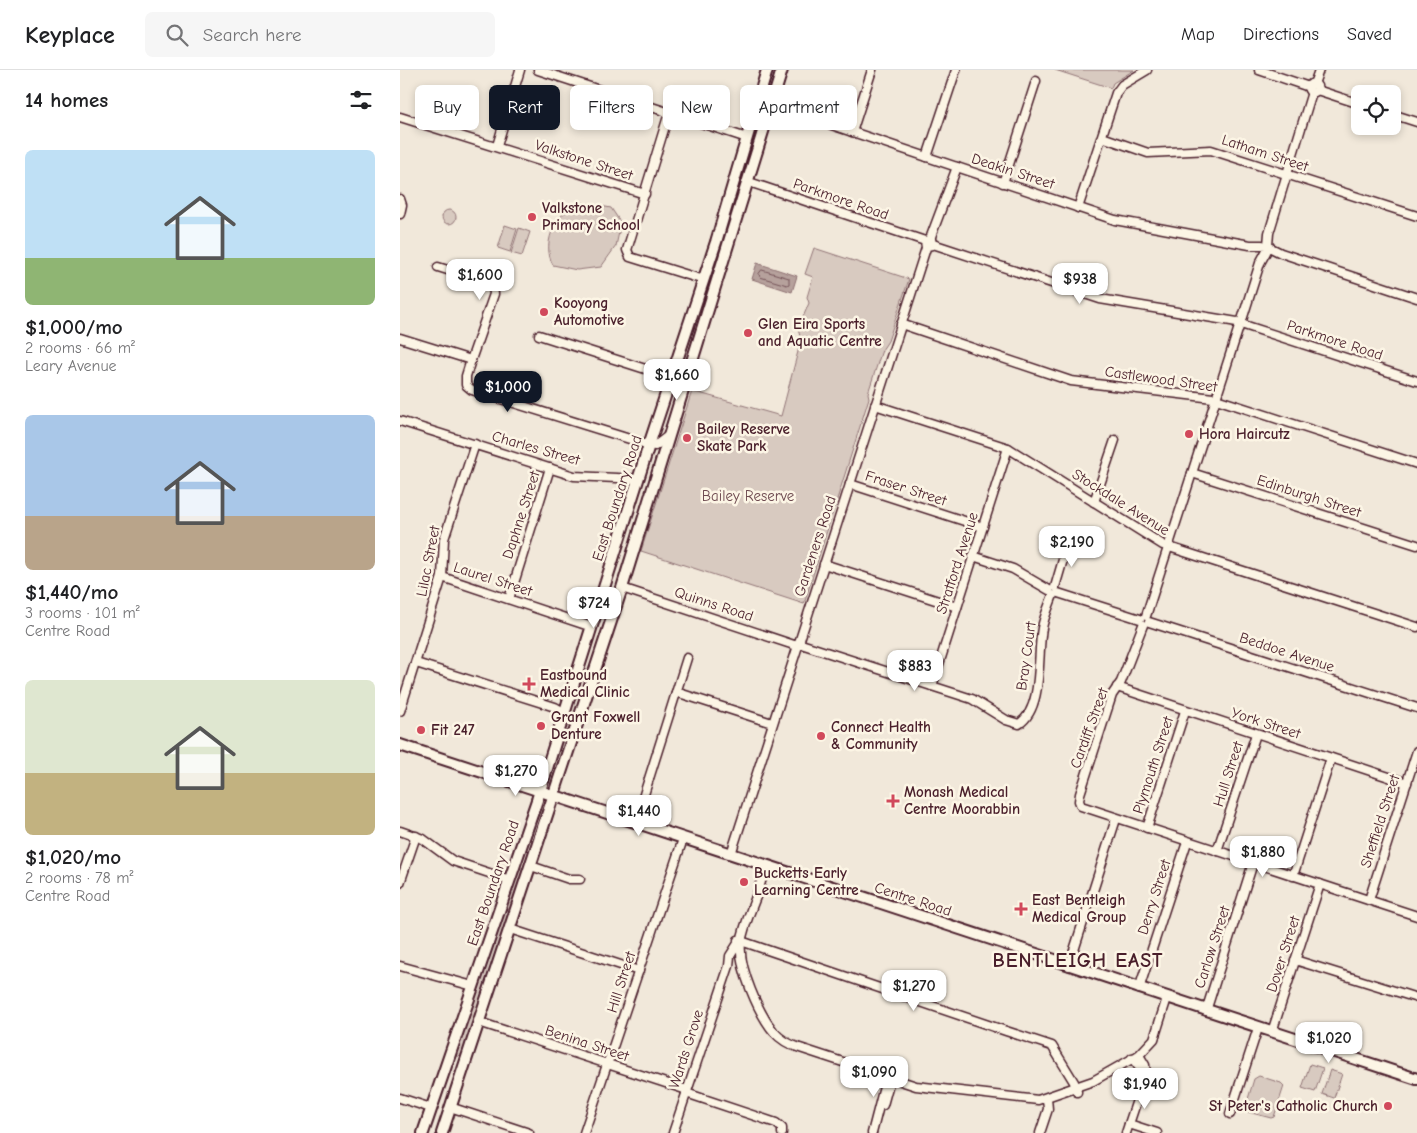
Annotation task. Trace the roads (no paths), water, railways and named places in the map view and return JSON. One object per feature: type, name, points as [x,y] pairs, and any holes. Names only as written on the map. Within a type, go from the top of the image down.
[{"type":"main road","name":"East Boundary Road","points":[[763,85],[767,70]]},
{"type":"main road","name":"East Boundary Road","points":[[778,85],[782,70]]},
{"type":"main road","name":"East Boundary Road","points":[[423,1133],[540,792],[638,479],[704,280],[750,130]]},
{"type":"main road","points":[[747,138],[758,130]]},
{"type":"main road","name":"East Boundary Road","points":[[442,1133],[555,796],[622,588],[764,130]]},
{"type":"main road","points":[[565,713],[576,712],[584,703]]},
{"type":"main road","name":"Centre Road","points":[[400,745],[1417,1079]]},
{"type":"main road","points":[[499,778],[523,778],[546,771]]},
{"type":"main road","points":[[525,834],[535,827],[544,829]]},
{"type":"main road","points":[[514,867],[527,862],[538,846]]},
{"type":"main road","points":[[448,1060],[464,1066]]},
{"type":"street","points":[[497,146],[520,70]]},
{"type":"street","points":[[538,70],[663,111]]},
{"type":"street","points":[[852,132],[872,70]]},
{"type":"street","points":[[927,157],[956,70]]},
{"type":"street","points":[[1078,208],[1119,88],[1147,70]]},
{"type":"street","points":[[1259,70],[1351,101]]},
{"type":"street","points":[[1264,248],[1319,70]]},
{"type":"street","points":[[1003,182],[1036,82]]},
{"type":"street","name":"Valkstone Street","points":[[400,117],[645,194]]},
{"type":"street","points":[[1401,117],[1417,122]]},
{"type":"street","points":[[664,130],[628,250],[630,257],[704,280]]},
{"type":"street","points":[[722,130],[747,138]]},
{"type":"street","name":"Deakin Street","points":[[846,130],[1115,220],[1264,248],[1417,298]]},
{"type":"street","name":"Latham Street","points":[[1102,137],[1148,152],[1212,150],[1417,216]]},
{"type":"street","name":"Gardeners Road","points":[[730,854],[901,324],[956,167]]},
{"type":"street","name":"Parkmore Road","points":[[748,182],[1100,299],[1240,323],[1417,380]]},
{"type":"street","points":[[400,200],[402,205],[400,214]]},
{"type":"street","name":"Cardiff Street","points":[[1264,248],[1144,620],[1112,695],[1079,799],[1084,808],[1417,916]]},
{"type":"street","points":[[438,267],[493,287],[494,294],[466,376],[466,385],[472,390],[649,445],[656,446],[668,436]]},
{"type":"street","name":"Castlewood Street","points":[[901,324],[1071,381],[1216,399],[1417,464]]},
{"type":"street","points":[[539,335],[686,382]]},
{"type":"street","points":[[400,338],[471,360]]},
{"type":"street","name":"Stockdale Avenue","points":[[875,405],[1008,448],[1168,547],[1417,627]]},
{"type":"street","name":"Charles Street","points":[[400,421],[574,476],[638,479]]},
{"type":"street","points":[[1094,502],[1115,440]]},
{"type":"street","name":"Lilac Street","points":[[400,711],[442,577],[444,539],[475,444]]},
{"type":"street","name":"Stratford Avenue","points":[[932,686],[1008,448]]},
{"type":"street","name":"Daphne Street","points":[[509,598],[550,468]]},
{"type":"street","name":"Edinburgh Street","points":[[1192,473],[1417,545]]},
{"type":"street","name":"Fraser Street","points":[[850,484],[983,527]]},
{"type":"street","name":"Bray Court","points":[[1024,720],[1037,689],[1042,628],[1067,546]]},
{"type":"street","name":"Beddoe Avenue","points":[[973,556],[1013,569],[1054,591],[1417,708]]},
{"type":"street","points":[[824,564],[957,607]]},
{"type":"street","name":"Laurel Street","points":[[442,577],[592,627]]},
{"type":"street","name":"Quinns Road","points":[[622,588],[972,699],[1014,723],[1024,720]]},
{"type":"street","points":[[635,823],[687,658]]},
{"type":"street","points":[[416,662],[555,707],[565,713]]},
{"type":"street","name":"York Street","points":[[1117,687],[1407,783]]},
{"type":"street","points":[[676,692],[772,723]]},
{"type":"street","points":[[555,707],[568,702]]},
{"type":"street","name":"Plymouth Street","points":[[1147,828],[1185,711]]},
{"type":"street","name":"Hull Street","points":[[1217,851],[1256,734]]},
{"type":"street","name":"Sheffield Street","points":[[1369,900],[1417,751]]},
{"type":"street","points":[[1293,876],[1331,758]]},
{"type":"street","points":[[1069,966],[1116,819]]},
{"type":"street","points":[[400,830],[416,836],[453,861],[510,880]]},
{"type":"street","points":[[400,882],[416,836]]},
{"type":"street","name":"Hill Street","points":[[584,1133],[683,839]]},
{"type":"street","name":"Derry Street","points":[[1139,989],[1187,842]]},
{"type":"street","name":"Carlow Street","points":[[1206,1010],[1253,863]]},
{"type":"street","points":[[531,866],[569,879],[580,879]]},
{"type":"street","points":[[764,866],[760,872],[739,942],[739,964],[768,1023],[784,1040],[800,1048],[890,1080],[931,1092],[1028,1104],[1047,1100],[1104,1080],[1135,1058],[1154,1039],[1166,998]]},
{"type":"street","name":"Dover Street","points":[[1272,1032],[1320,884]]},
{"type":"street","points":[[510,928],[639,971]]},
{"type":"street","points":[[739,942],[1013,1034],[1046,1042],[1057,1052],[1076,1089]]},
{"type":"street","name":"Wards Grove","points":[[673,1133],[729,966],[730,956],[739,942]]},
{"type":"street","points":[[1295,960],[1417,998]]},
{"type":"street","points":[[729,966],[739,964]]},
{"type":"street","points":[[726,974],[739,964]]},
{"type":"street","points":[[400,966],[472,989]]},
{"type":"street","name":"Benina Street","points":[[479,1022],[608,1064],[776,1123],[782,1128],[782,1133]]},
{"type":"street","points":[[1230,1114],[1258,1028]]},
{"type":"street","points":[[1126,1133],[1146,1068],[1135,1058]]},
{"type":"street","points":[[872,1133],[890,1080]]},
{"type":"street","points":[[400,1098],[431,1108]]},
{"type":"street","points":[[1040,1133],[1045,1118],[1047,1100]]},
{"type":"street","points":[[450,1107],[529,1133]]},
{"type":"street","points":[[1129,1124],[1157,1133]]},
{"type":"water","points":[[757,263],[797,276],[792,292],[752,279]]},
{"type":"place","name":"Valkstone Primary School","points":[[532,217]]},
{"type":"place","name":"Kooyong Automotive","points":[[544,312]]},
{"type":"place","name":"Glen Eira Sports and Aquatic Centre","points":[[748,333]]},
{"type":"place","name":"Hora Haircutz","points":[[1189,434]]},
{"type":"place","name":"Bailey Reserve Skate Park","points":[[687,438]]},
{"type":"place","name":"Eastbound Medical Clinic","points":[[529,684]]},
{"type":"place","name":"Grant Foxwell Denture","points":[[541,726]]},
{"type":"place","name":"Fit 247","points":[[421,730]]},
{"type":"place","name":"Connect Health & Community","points":[[821,736]]},
{"type":"place","name":"Monash Medical Centre Moorabbin","points":[[893,801]]},
{"type":"place","name":"Bucketts Early Learning Centre","points":[[744,882]]},
{"type":"place","name":"East Bentleigh Medical Group","points":[[1021,909]]},
{"type":"place","name":"St Peter's Catholic Church","points":[[1388,1106]]},
{"type":"district","name":"BENTLEIGH EAST","points":[[1078,960]]},
{"type":"park label","name":"Bailey Reserve","points":[[748,496]]}]
